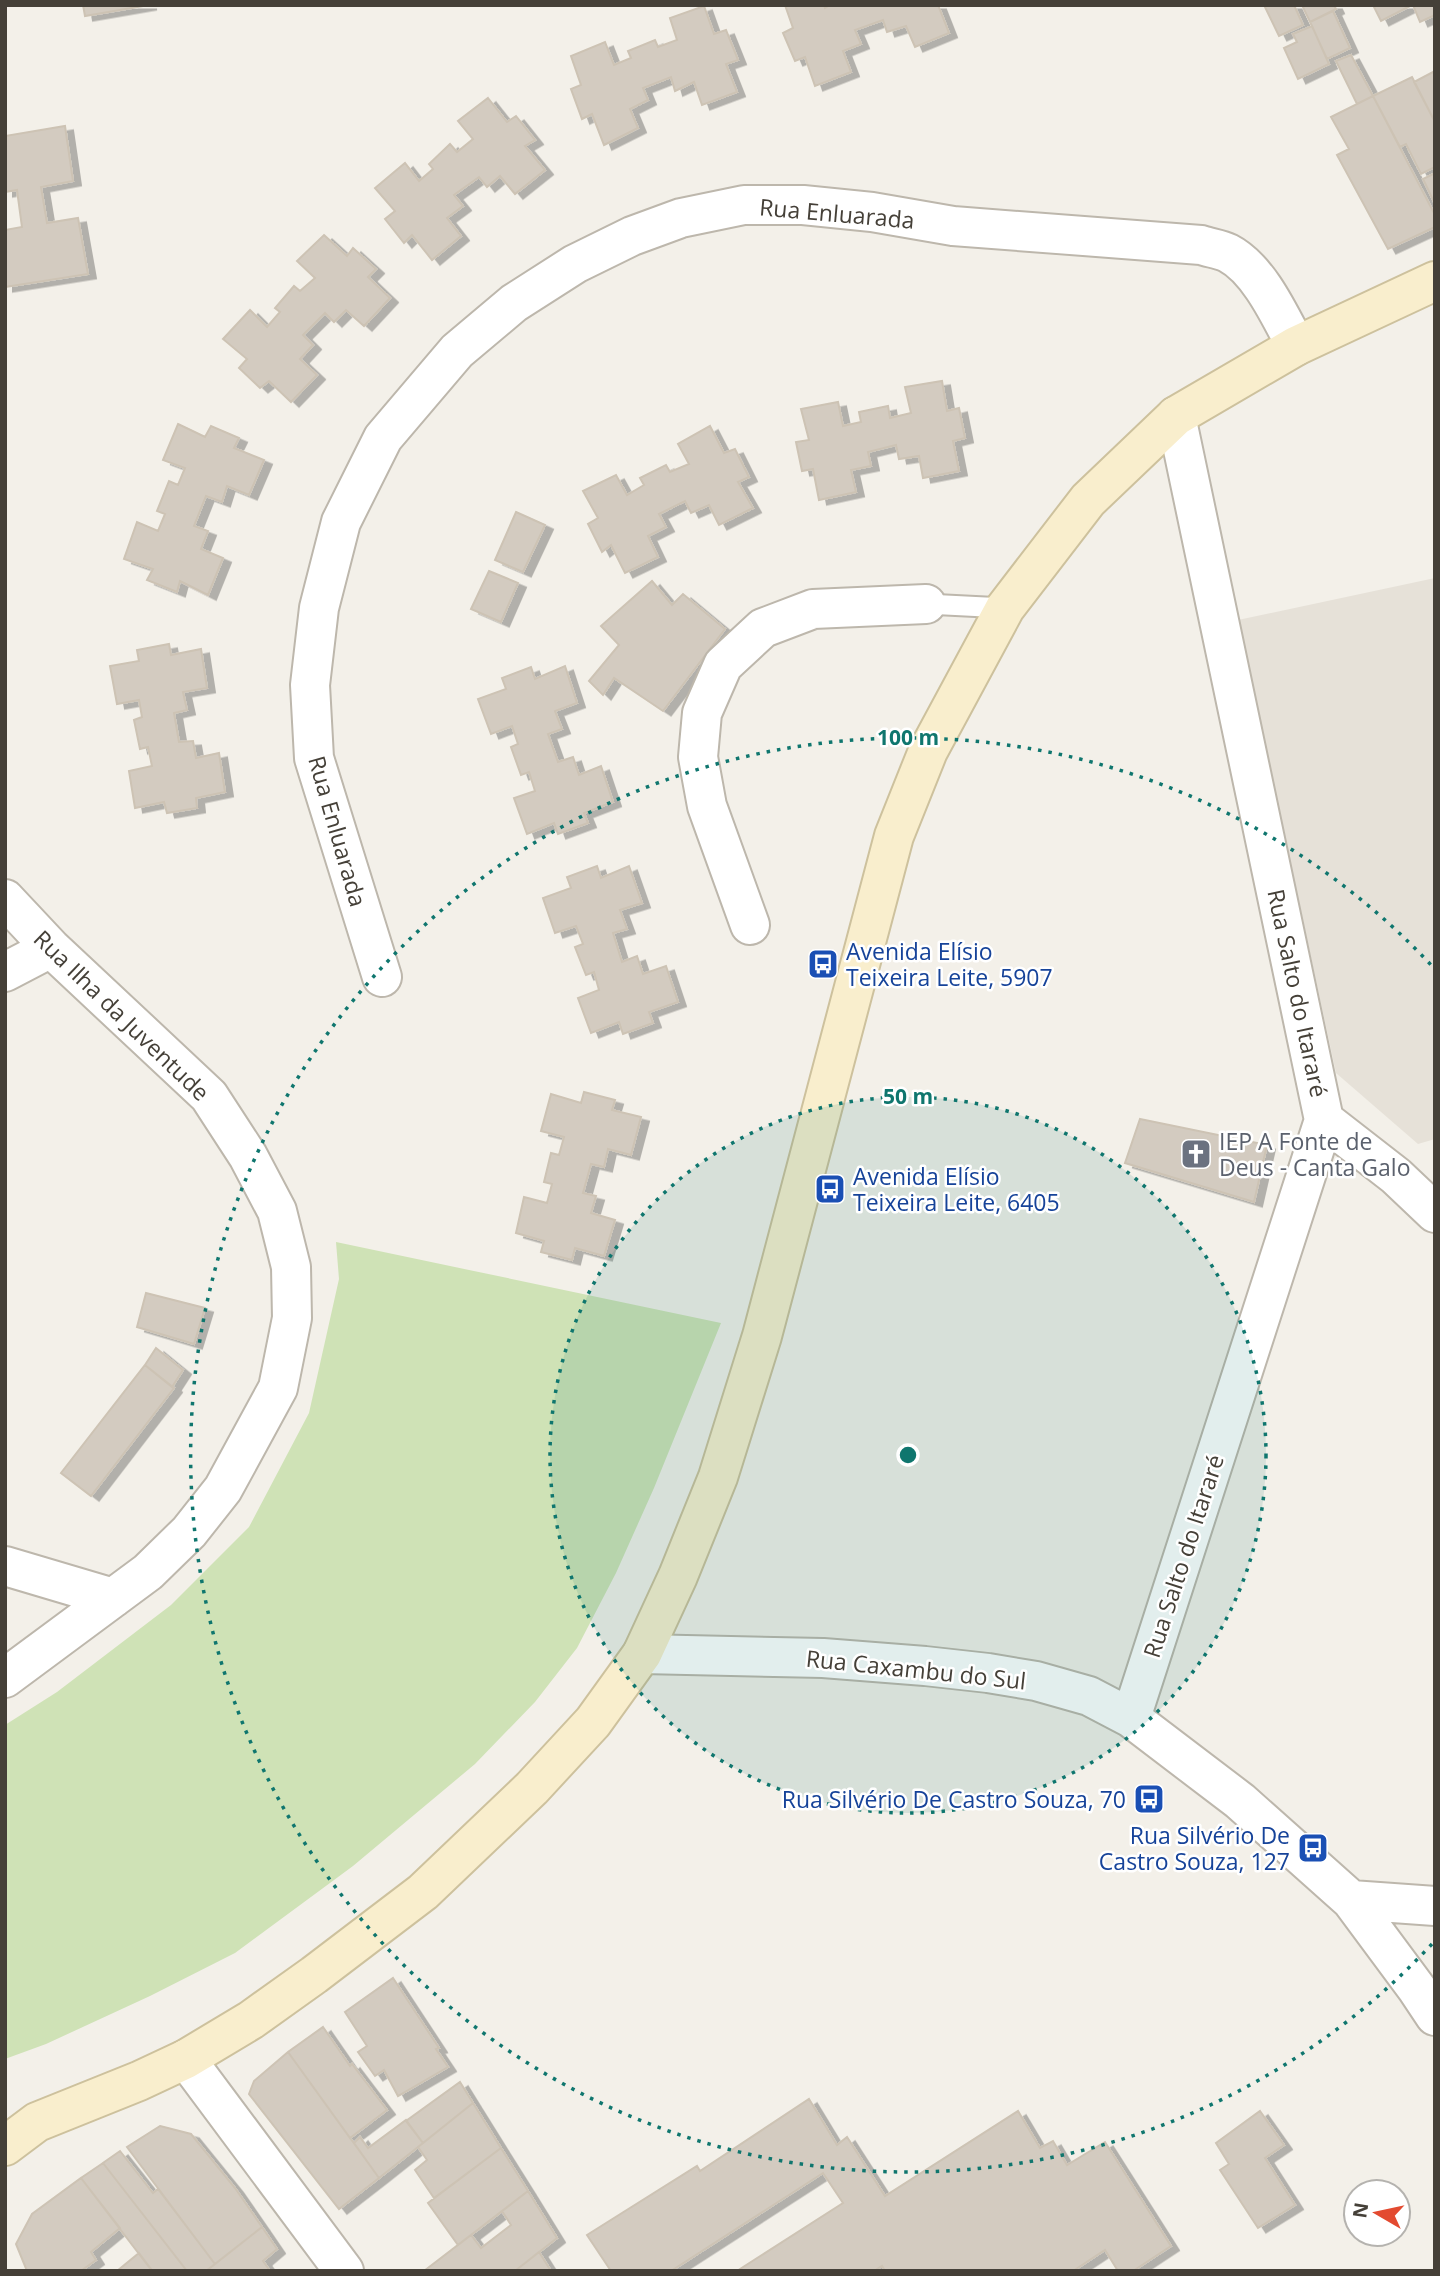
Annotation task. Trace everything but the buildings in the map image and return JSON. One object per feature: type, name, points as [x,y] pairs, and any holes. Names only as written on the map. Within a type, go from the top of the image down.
[{"type":"main road","points":[[5,2146],[21,2123],[139,2081],[186,2059],[251,2020],[423,1892],[531,1788],[593,1722],[642,1654],[678,1576],[718,1478],[762,1336],[894,836],[928,751],[1004,608],[1088,500],[1176,416],[1296,346],[1435,281]]},
{"type":"street","name":"Rua Enluarada","points":[[382,977],[314,758],[310,685],[319,608],[341,522],[383,438],[457,351],[514,303],[575,264],[632,236],[681,218],[744,205],[803,205],[872,212],[953,226],[1201,245],[1227,253],[1244,264],[1263,288],[1296,346]]},
{"type":"street","name":"Rua Salto do Itararé","points":[[1131,1718],[1324,1120],[1176,416]]},
{"type":"street","points":[[750,925],[707,806],[698,757],[702,713],[723,666],[763,628],[813,609],[926,604]]},
{"type":"street","name":"Rua Ilha da Juventude","points":[[5,899],[51,948],[209,1096],[248,1156],[277,1211],[291,1267],[292,1318],[278,1388],[223,1489],[189,1532],[148,1572],[5,1678]]},
{"type":"street","points":[[5,972],[51,948]]},
{"type":"street","points":[[1324,1120],[1396,1175],[1435,1213]]},
{"type":"street","points":[[5,1566],[113,1598]]},
{"type":"street","name":"Rua Caxambu do Sul","points":[[642,1654],[823,1658],[988,1673],[1036,1681],[1089,1696],[1131,1718],[1240,1801],[1351,1900],[1435,2016]]},
{"type":"street","points":[[1351,1900],[1435,1906]]},
{"type":"street","points":[[186,2059],[344,2271]]},
{"type":"lane","points":[[926,604],[1004,608]]},
{"type":"shaded area","points":[[1435,578],[1435,1139],[1418,1144],[1336,1073],[1238,620]]},
{"type":"green space","points":[[336,1242],[721,1323],[654,1488],[616,1573],[577,1648],[535,1702],[475,1764],[353,1866],[235,1953],[46,2044],[5,2059],[5,1725],[57,1692],[171,1605],[249,1527],[309,1413],[339,1279]]},
{"type":"place","name":"Avenida Elísio Teixeira Leite, 5907","points":[[823,964]]},
{"type":"place","name":"IEP A Fonte de Deus - Canta Galo","points":[[1196,1154]]},
{"type":"place","name":"Avenida Elísio Teixeira Leite, 6405","points":[[830,1189]]},
{"type":"place","name":"Rua Silvério De Castro Souza, 70","points":[[1149,1799]]},
{"type":"place","name":"Rua Silvério De Castro Souza, 127","points":[[1313,1848]]}]
